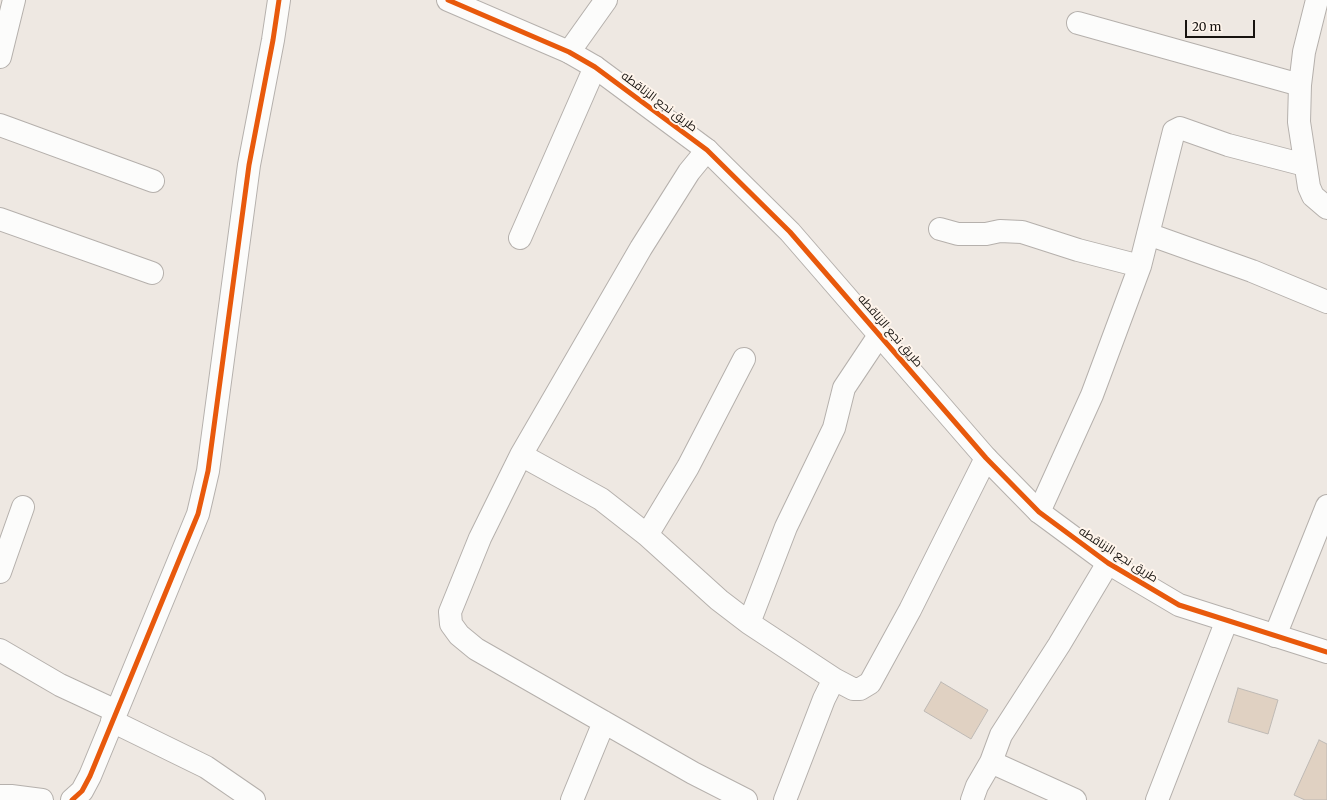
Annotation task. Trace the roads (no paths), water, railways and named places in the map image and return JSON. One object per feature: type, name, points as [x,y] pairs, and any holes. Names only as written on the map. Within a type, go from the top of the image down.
[{"type":"street","points":[[0,57],[14,0]]},
{"type":"street","points":[[72,800],[82,791],[90,776],[200,507],[208,471],[249,165],[273,40],[279,0]]},
{"type":"street","name":"طريق نجع الزناقطه","points":[[448,0],[569,52],[595,67],[707,150],[790,232],[986,458],[1039,512],[1108,563],[1178,605],[1327,652]]},
{"type":"street","points":[[569,52],[606,0]]},
{"type":"street","points":[[1316,0],[1304,52],[1300,85],[1299,122],[1309,187],[1313,196],[1327,208]]},
{"type":"street","points":[[1078,23],[1300,85]]},
{"type":"street","points":[[520,238],[595,67]]},
{"type":"street","points":[[0,125],[153,181]]},
{"type":"street","points":[[1039,512],[1092,395],[1140,266],[1172,137],[1176,129],[1180,128],[1228,145],[1305,165]]},
{"type":"street","points":[[707,150],[689,172],[645,241],[521,455],[480,538],[450,612],[451,624],[459,635],[476,649],[693,773],[746,800]]},
{"type":"street","points":[[0,219],[152,273]]},
{"type":"street","points":[[940,229],[958,234],[986,234],[1000,231],[1022,232],[1078,250],[1140,266]]},
{"type":"street","points":[[1148,234],[1252,271],[1327,302]]},
{"type":"street","points":[[749,624],[786,527],[834,428],[844,388],[880,334]]},
{"type":"street","points":[[647,536],[688,467],[744,359]]},
{"type":"street","points":[[521,455],[601,499],[647,536],[719,600],[749,624],[834,679],[853,689],[860,689],[870,683],[910,610],[986,458]]},
{"type":"street","points":[[1275,636],[1327,506]]},
{"type":"street","points":[[0,572],[23,507]]},
{"type":"street","points":[[972,800],[977,786],[991,762],[1001,735],[1060,645],[1108,563]]},
{"type":"street","points":[[1157,800],[1227,620]]},
{"type":"street","points":[[0,650],[114,716],[206,766],[254,800]]},
{"type":"street","points":[[785,800],[824,698],[834,679]]},
{"type":"street","points":[[572,800],[604,722]]},
{"type":"street","points":[[991,762],[1075,800]]},
{"type":"street","points":[[0,796],[42,800]]}]
